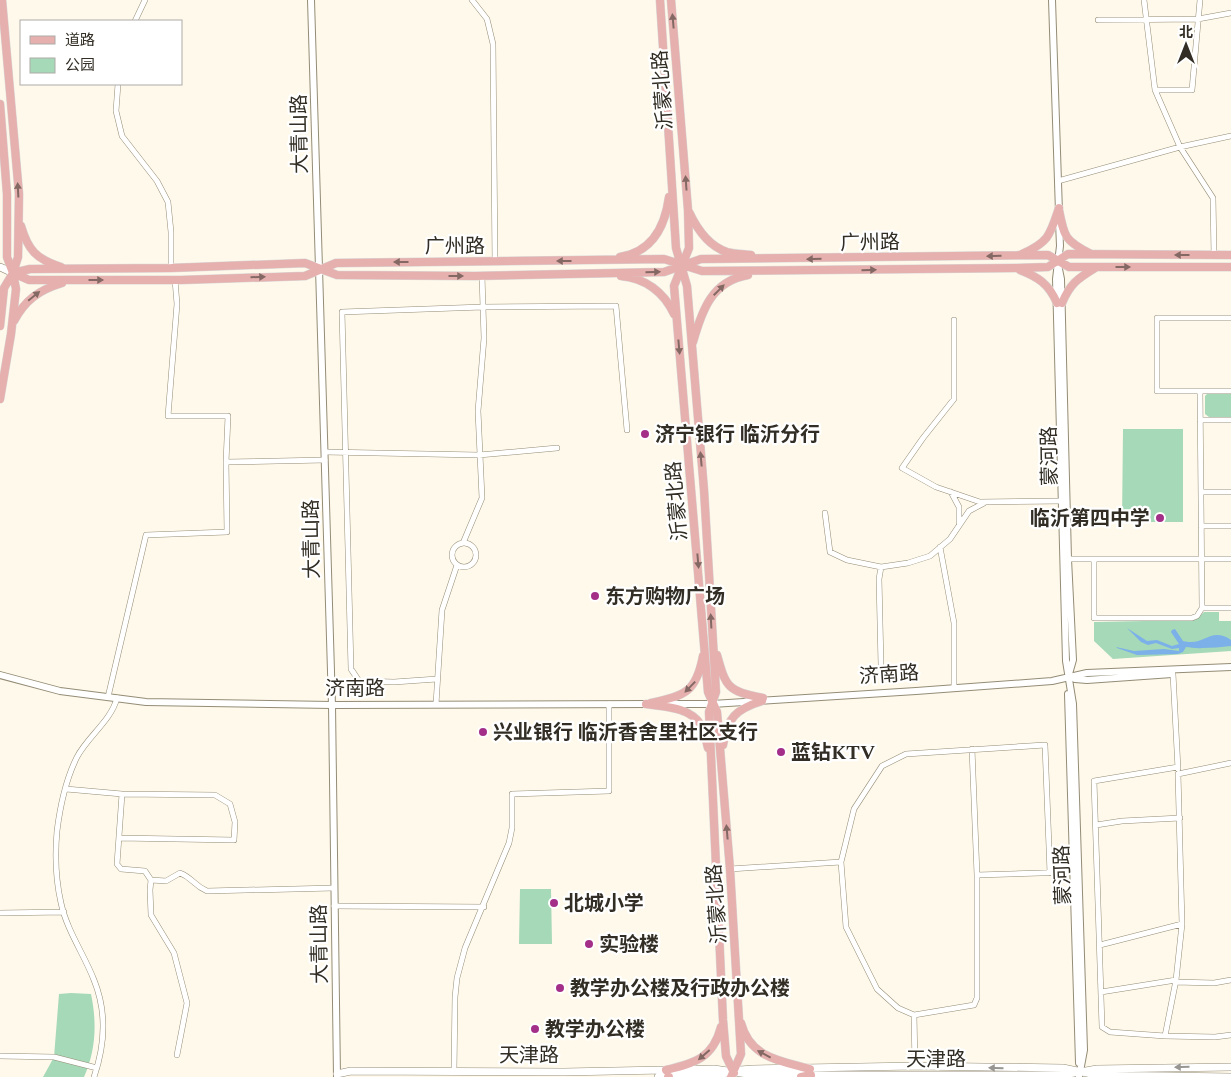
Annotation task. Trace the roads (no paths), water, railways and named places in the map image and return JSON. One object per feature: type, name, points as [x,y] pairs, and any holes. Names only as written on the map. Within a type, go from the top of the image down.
[{"type":"main road","points":[[0,326],[4,288],[13,273],[18,257],[18,185],[2,0]]},
{"type":"main road","name":"沂蒙北路","points":[[660,0],[676,248],[687,286],[704,490],[709,642]]},
{"type":"main road","name":"沂蒙北路","points":[[671,0],[688,210],[689,248],[674,286],[709,642],[716,692],[709,712],[730,870],[741,1054],[733,1075]]},
{"type":"main road","points":[[0,104],[7,194],[7,257],[16,289],[0,399]]},
{"type":"main road","points":[[593,261],[626,256],[655,239],[664,223],[672,181]]},
{"type":"main road","points":[[1059,208],[1062,231],[1070,241],[1093,254]]},
{"type":"main road","points":[[1018,256],[1044,242],[1052,232],[1059,208]]},
{"type":"main road","points":[[688,210],[696,227],[707,240],[726,252],[770,259]]},
{"type":"main road","points":[[0,240],[7,215]]},
{"type":"main road","points":[[18,219],[25,241],[35,254],[48,263],[70,270]]},
{"type":"main road","name":"广州路","points":[[0,267],[29,280],[175,280],[305,276],[336,263],[664,259],[702,271],[769,272],[1048,267],[1068,254],[1231,255]]},
{"type":"main road","name":"广州路","points":[[0,273],[13,273],[30,269],[170,268],[305,263],[336,275],[482,276],[664,272],[701,259],[1048,255],[1069,267],[1231,267]]},
{"type":"main road","points":[[1016,268],[1035,276],[1045,283],[1059,303],[1072,283],[1096,267]]},
{"type":"main road","points":[[692,349],[699,322],[706,306],[726,282],[740,276],[769,272]]},
{"type":"main road","points":[[594,273],[628,276],[644,282],[659,291],[669,304],[676,320]]},
{"type":"main road","points":[[11,328],[20,309],[32,297],[46,288],[70,280]]},
{"type":"main road","points":[[709,642],[724,678],[732,688],[741,694],[762,699]]},
{"type":"main road","points":[[646,704],[680,696],[691,688],[696,680],[709,642]]},
{"type":"main road","points":[[716,762],[734,714],[745,706],[762,699]]},
{"type":"main road","points":[[646,704],[678,708],[694,716],[702,726],[716,762]]},
{"type":"main road","name":"沂蒙北路","points":[[716,762],[723,1020],[726,1056],[733,1075]]},
{"type":"main road","points":[[738,1012],[742,1028],[758,1052],[811,1072]]},
{"type":"main road","points":[[668,1075],[700,1060],[709,1051],[718,1038],[723,1020]]},
{"type":"main road","name":"天津路","points":[[811,1072],[915,1066],[1063,1068],[1079,1075],[1097,1069],[1231,1067]]},
{"type":"main road","name":"天津路","points":[[337,1075],[351,1071],[714,1076],[733,1075],[754,1069],[811,1072],[1231,1077]]},
{"type":"main road","points":[[801,1077],[811,1072]]},
{"type":"main road","points":[[337,1075],[348,1077]]},
{"type":"main road","name":"天津路","points":[[658,1077],[668,1075]]},
{"type":"street","points":[[135,20],[145,0]]},
{"type":"street","name":"大青山路","points":[[311,0],[332,704],[337,1075]]},
{"type":"street","points":[[472,0],[487,19],[493,44],[495,262]]},
{"type":"street","name":"蒙河路","points":[[1052,0],[1060,246],[1058,262],[1061,279],[1059,303],[1066,661],[1073,704],[1084,1050],[1079,1075]]},
{"type":"street","points":[[1144,0],[1155,90],[1180,147],[1213,198],[1214,255]]},
{"type":"street","points":[[1155,90],[1192,90],[1200,0]]},
{"type":"street","points":[[1098,20],[1198,19],[1231,13]]},
{"type":"street","points":[[118,85],[116,111],[122,136],[157,181],[168,202],[171,232],[170,268]]},
{"type":"street","points":[[1058,181],[1180,147],[1231,136]]},
{"type":"street","points":[[462,544],[482,498],[478,411],[484,338],[482,276]]},
{"type":"street","points":[[108,697],[146,535],[227,532],[226,462],[228,416],[168,416],[177,304],[175,280]]},
{"type":"street","name":"蒙河路","points":[[1059,303],[1073,660],[1068,678],[1068,704],[1079,1075]]},
{"type":"street","points":[[437,679],[394,682],[359,681],[351,669],[342,312],[483,307],[616,306],[626,430]]},
{"type":"street","points":[[1231,318],[1156,318],[1157,391],[1231,391]]},
{"type":"street","points":[[954,320],[954,398],[902,468],[936,487],[980,502],[1062,501]]},
{"type":"street","points":[[1094,559],[1094,618],[1192,618],[1197,616],[1202,608],[1200,391]]},
{"type":"street","points":[[1200,420],[1231,420]]},
{"type":"street","points":[[324,452],[479,455],[558,448]]},
{"type":"street","points":[[226,462],[325,460]]},
{"type":"street","points":[[951,492],[959,507],[959,524]]},
{"type":"street","points":[[1201,492],[1231,492]]},
{"type":"street","points":[[825,513],[830,552],[847,560],[881,567],[908,563],[930,556],[950,539],[970,511],[986,502]]},
{"type":"street","points":[[1201,526],[1231,526]]},
{"type":"street","points":[[468,544],[473,548],[476,555],[475,559],[469,566],[457,565],[452,554],[455,547],[468,544]]},
{"type":"street","points":[[940,548],[954,623],[954,686]]},
{"type":"street","points":[[1068,559],[1231,559]]},
{"type":"street","points":[[436,704],[442,610],[457,565]]},
{"type":"street","points":[[880,665],[879,579],[881,567]]},
{"type":"street","points":[[1202,608],[1231,608]]},
{"type":"street","name":"济南路","points":[[0,675],[60,691],[146,702],[712,704],[730,700],[1009,684],[1088,674],[1231,668]]},
{"type":"street","name":"济南路","points":[[762,699],[1068,678],[1087,680],[1231,668]]},
{"type":"street","points":[[1165,1036],[1176,981],[1182,924],[1174,674]]},
{"type":"street","points":[[94,1077],[102,1046],[104,1024],[101,1003],[94,980],[76,946],[61,903],[57,865],[57,831],[66,789],[77,757],[114,708],[117,698]]},
{"type":"street","points":[[454,1072],[454,1015],[457,978],[465,948],[484,907],[509,842],[512,828],[512,794],[609,791],[610,704]]},
{"type":"street","points":[[972,750],[977,875],[977,998],[974,1005],[914,1015],[898,1008],[877,988],[846,927],[841,862],[854,809],[882,766],[906,754],[1045,744],[1050,873]]},
{"type":"street","points":[[1178,774],[1231,763]]},
{"type":"street","points":[[1178,767],[1094,782],[1102,1027],[1110,1032],[1165,1036],[1215,1037],[1231,1035]]},
{"type":"street","points":[[66,789],[122,794],[214,795],[230,804],[235,822],[234,840],[119,838]]},
{"type":"street","points":[[122,794],[117,864],[121,869],[144,871],[151,880],[151,915],[174,953],[187,1003],[177,1055]]},
{"type":"street","points":[[1096,825],[1180,818]]},
{"type":"street","points":[[730,870],[841,862]]},
{"type":"street","points":[[977,875],[1073,872]]},
{"type":"street","points":[[151,880],[166,881],[180,873],[189,876],[198,887],[207,891],[334,888]]},
{"type":"street","points":[[334,906],[484,907]]},
{"type":"street","points":[[0,913],[64,912]]},
{"type":"street","points":[[1100,945],[1182,924]]},
{"type":"street","points":[[1101,992],[1176,981],[1214,983],[1231,980]]},
{"type":"street","points":[[914,1015],[915,1066]]},
{"type":"street","points":[[0,1056],[54,1057],[97,1068]]},
{"type":"water","points":[[1127,628],[1147,641],[1157,640],[1172,646],[1179,644],[1171,632],[1175,629],[1183,641],[1197,641],[1218,635],[1231,640],[1231,646],[1186,647],[1183,652],[1178,654],[1137,655],[1116,647],[1134,651],[1164,649],[1179,651],[1179,648],[1172,649],[1156,643],[1148,645],[1141,642]]},
{"type":"place","name":"济宁银行 临沂分行","points":[[645,434]]},
{"type":"place","name":"临沂第四中学","points":[[1160,518]]},
{"type":"place","name":"东方购物广场","points":[[595,596]]},
{"type":"place","name":"兴业银行 临沂香舍里社区支行","points":[[483,732]]},
{"type":"place","name":"蓝钻KTV","points":[[781,752]]},
{"type":"place","name":"北城小学","points":[[554,903]]},
{"type":"place","name":"实验楼","points":[[589,944]]},
{"type":"place","name":"教学办公楼及行政办公楼","points":[[560,988]]},
{"type":"place","name":"教学办公楼","points":[[535,1029]]}]
